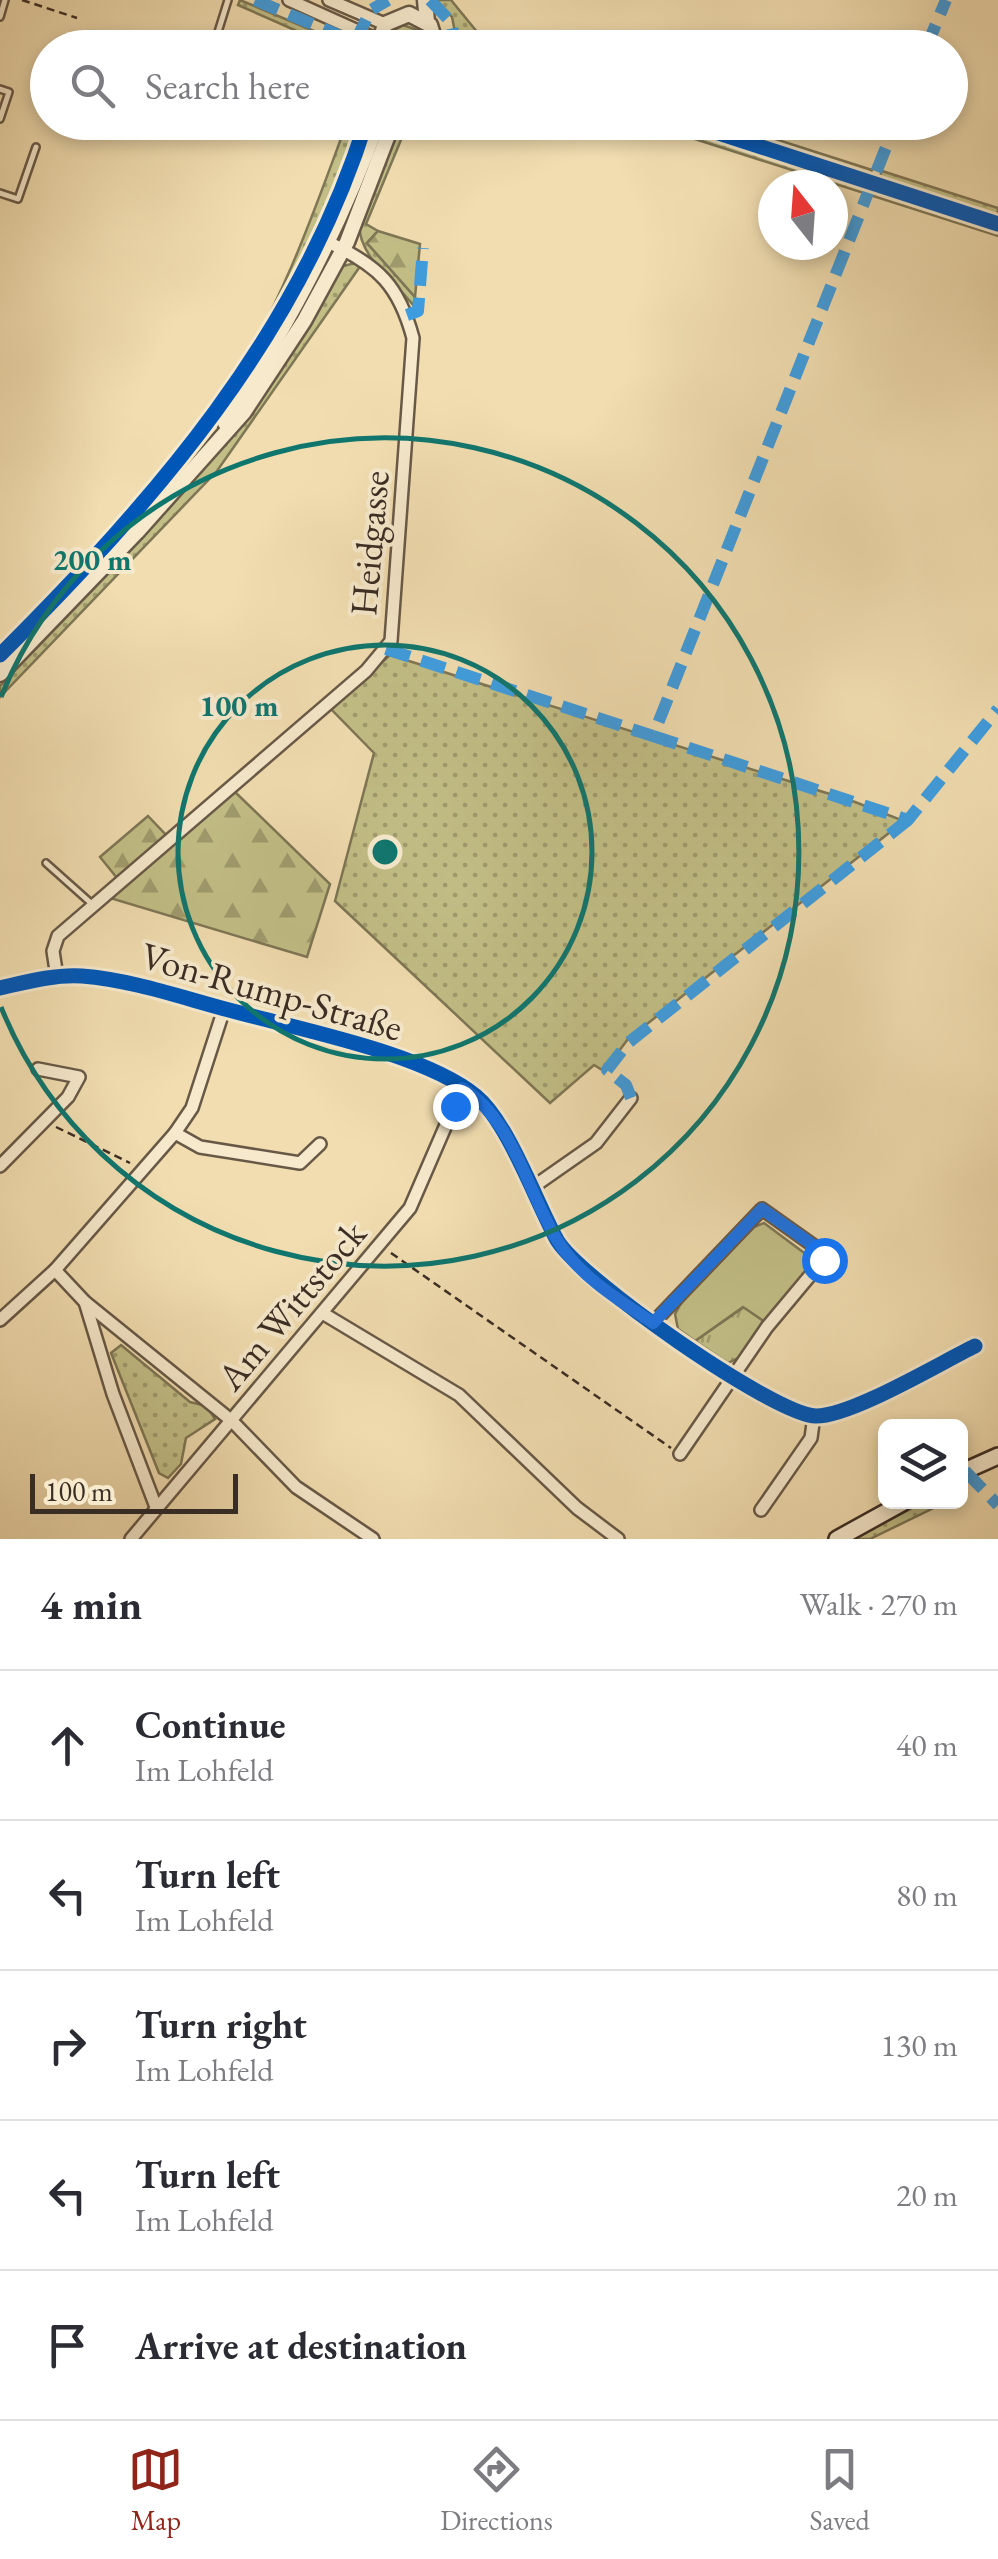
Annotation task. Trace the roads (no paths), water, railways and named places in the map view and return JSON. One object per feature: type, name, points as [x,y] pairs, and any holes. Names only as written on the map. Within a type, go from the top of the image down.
[{"type":"main road","points":[[968,1470],[998,1456]]},
{"type":"main road","points":[[836,1539],[889,1509]]},
{"type":"street","points":[[288,0],[349,30]]},
{"type":"street","points":[[328,0],[385,24]]},
{"type":"street","points":[[425,0],[427,22]]},
{"type":"street","points":[[383,30],[407,7],[433,30]]},
{"type":"street","points":[[336,246],[372,140]]},
{"type":"street","points":[[0,674],[137,532],[208,449],[336,246],[386,140]]},
{"type":"street","points":[[740,140],[998,224]]},
{"type":"street","name":"Heidgasse","points":[[57,977],[54,941],[366,671],[391,641],[413,338],[404,300],[380,273],[336,246]]},
{"type":"street","points":[[0,988],[57,977]]},
{"type":"street","name":"Von-Rump-Straße","points":[[57,977],[110,978],[224,1009],[438,1073],[462,1088]]},
{"type":"street","points":[[0,1320],[56,1270],[175,1133],[192,1108],[224,1009]]},
{"type":"street","points":[[0,1166],[47,1120],[79,1077],[38,1070]]},
{"type":"street","points":[[462,1088],[486,1108],[533,1188],[558,1242],[576,1264],[602,1288],[778,1404],[814,1416],[830,1414],[974,1346]]},
{"type":"street","name":"Am Wittstock","points":[[131,1539],[410,1208],[462,1088]]},
{"type":"street","points":[[533,1188],[596,1143],[631,1098]]},
{"type":"street","points":[[175,1133],[200,1147],[300,1164],[320,1144]]},
{"type":"street","points":[[653,1323],[762,1209],[824,1253],[824,1260],[767,1327],[680,1454]]},
{"type":"street","points":[[56,1270],[85,1302],[232,1420],[296,1487],[374,1539]]},
{"type":"street","points":[[85,1302],[113,1394],[156,1506]]},
{"type":"street","points":[[324,1314],[459,1395],[576,1508],[618,1539]]},
{"type":"street","points":[[761,1510],[810,1438],[814,1416]]},
{"type":"lane","points":[[0,16],[5,0]]},
{"type":"lane","points":[[219,30],[228,0]]},
{"type":"lane","points":[[0,89],[9,92],[0,118]]},
{"type":"lane","points":[[0,193],[18,198],[36,147]]},
{"type":"lane","points":[[46,862],[93,905]]}]
